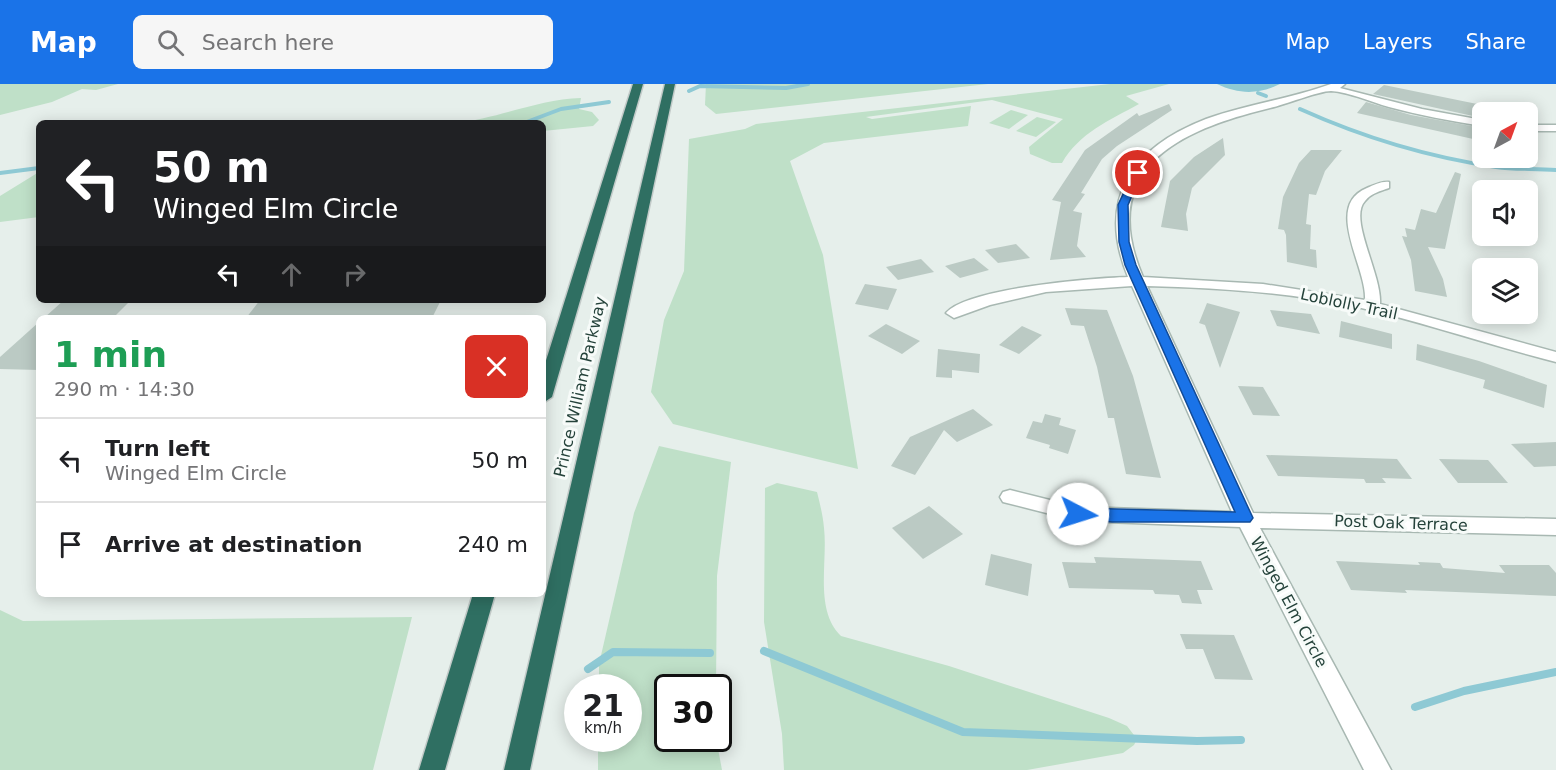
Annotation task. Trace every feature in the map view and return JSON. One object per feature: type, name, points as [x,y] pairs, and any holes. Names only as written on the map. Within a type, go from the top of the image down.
[{"type":"highway","name":"Prince William Parkway","points":[[546,388],[638,84]]},
{"type":"highway","name":"Prince William Parkway","points":[[517,770],[670,84]]},
{"type":"highway","points":[[432,770],[483,597]]},
{"type":"street","points":[[1335,86],[1421,112],[1472,121]]},
{"type":"street","name":"Winged Elm Circle","points":[[1335,86],[1212,121],[1177,137],[1149,159],[1138,173],[1123,205],[1124,242],[1137,281],[1245,518],[1378,770]]},
{"type":"street","points":[[1538,128],[1556,128]]},
{"type":"street","points":[[1372,307],[1371,279],[1359,249],[1353,222],[1359,197],[1366,191],[1385,185]]},
{"type":"street","name":"Loblolly Trail","points":[[954,313],[980,302],[1038,288],[1073,283],[1137,281],[1284,290],[1372,307],[1556,357]]},
{"type":"street","name":"Post Oak Terrace","points":[[1010,497],[1078,514],[1112,517],[1245,518],[1556,527]]},
{"type":"green space","points":[[0,84],[118,84],[96,90],[82,89],[52,102],[0,115]]},
{"type":"green space","points":[[706,84],[988,84],[716,114],[705,105]]},
{"type":"green space","points":[[1110,84],[1169,84],[1126,96],[1139,104],[1086,135],[1062,163],[1052,163],[1030,154],[1029,147],[1063,119],[992,100],[866,117],[872,119],[971,106],[968,126],[824,143],[790,161],[823,255],[858,469],[673,424],[651,392],[664,320],[684,271],[689,139],[745,129],[756,124]]},
{"type":"green space","points":[[581,98],[579,109],[592,112],[599,120],[593,126],[546,131],[546,120],[475,120],[549,102]]},
{"type":"green space","points":[[1011,110],[1028,115],[1009,129],[989,123]]},
{"type":"green space","points":[[1037,117],[1056,122],[1036,137],[1016,131]]},
{"type":"green space","points":[[36,174],[36,217],[0,222],[0,196]]},
{"type":"green space","points":[[659,446],[731,462],[717,576],[716,674],[654,674],[654,752],[719,752],[722,770],[598,770],[598,752],[642,752],[642,674],[599,674],[599,664],[634,513]]},
{"type":"green space","points":[[777,483],[817,492],[825,541],[825,599],[833,625],[841,636],[949,666],[1109,718],[1127,726],[1137,739],[1134,745],[1123,753],[1027,770],[784,770],[782,734],[764,622],[765,488]]},
{"type":"green space","points":[[0,610],[23,621],[412,617],[373,770],[0,770]]},
{"type":"water","points":[[1217,84],[1280,84],[1264,90],[1248,92],[1233,90]]},
{"type":"building","points":[[1384,85],[1472,103],[1472,116],[1373,94]]},
{"type":"building","points":[[1366,102],[1411,115],[1472,126],[1472,139],[1357,113]]},
{"type":"building","points":[[1169,104],[1172,110],[1117,146],[1102,159],[1081,193],[1085,194],[1073,211],[1082,213],[1077,246],[1086,257],[1050,260],[1061,202],[1052,200],[1085,150],[1137,113],[1139,116]]},
{"type":"building","points":[[1223,138],[1225,155],[1192,188],[1186,214],[1188,231],[1161,227],[1170,181],[1194,157]]},
{"type":"building","points":[[1311,150],[1342,150],[1325,171],[1316,195],[1309,194],[1306,224],[1311,225],[1310,249],[1316,250],[1317,268],[1287,262],[1286,235],[1284,230],[1278,229],[1283,197],[1299,163]]},
{"type":"building","points":[[1455,172],[1461,174],[1445,249],[1428,247],[1443,279],[1447,297],[1415,291],[1411,260],[1402,236],[1407,237],[1405,228],[1415,230],[1421,209],[1436,213]]},
{"type":"building","points":[[1016,244],[1030,258],[998,263],[985,250]]},
{"type":"building","points":[[974,258],[989,270],[960,278],[945,266]]},
{"type":"building","points":[[921,259],[934,272],[898,280],[886,267]]},
{"type":"building","points":[[865,284],[897,289],[888,310],[855,304]]},
{"type":"building","points":[[61,303],[128,303],[116,315],[47,315]]},
{"type":"building","points":[[258,303],[440,303],[434,315],[248,315]]},
{"type":"building","points":[[1207,303],[1240,312],[1220,368],[1205,325],[1199,323]]},
{"type":"building","points":[[1065,308],[1107,310],[1133,376],[1161,478],[1126,474],[1114,418],[1108,418],[1097,367],[1084,326],[1071,325]]},
{"type":"building","points":[[1270,310],[1311,314],[1320,334],[1277,326]]},
{"type":"building","points":[[1341,321],[1392,334],[1392,349],[1339,337]]},
{"type":"building","points":[[886,324],[920,341],[902,354],[868,336]]},
{"type":"building","points":[[36,325],[36,370],[0,369],[0,357]]},
{"type":"building","points":[[1022,326],[1042,335],[1019,354],[999,345]]},
{"type":"building","points":[[1417,344],[1479,361],[1547,385],[1544,408],[1483,388],[1485,380],[1416,360]]},
{"type":"building","points":[[938,349],[980,354],[979,373],[952,370],[952,378],[936,377]]},
{"type":"building","points":[[1238,386],[1263,387],[1280,416],[1253,415]]},
{"type":"building","points":[[973,409],[993,425],[957,442],[944,430],[915,475],[891,466],[910,437]]},
{"type":"building","points":[[1045,414],[1061,418],[1059,425],[1076,430],[1068,454],[1049,448],[1050,445],[1026,438],[1033,421],[1042,423]]},
{"type":"building","points":[[1556,442],[1556,466],[1534,467],[1511,444]]},
{"type":"building","points":[[1266,455],[1397,459],[1412,479],[1382,478],[1386,483],[1366,483],[1364,479],[1278,476]]},
{"type":"building","points":[[1439,459],[1488,460],[1508,483],[1458,483]]},
{"type":"building","points":[[929,506],[963,534],[923,559],[892,528]]},
{"type":"building","points":[[991,554],[1032,564],[1028,596],[985,585]]},
{"type":"building","points":[[1094,557],[1201,561],[1213,590],[1197,590],[1202,604],[1182,603],[1179,595],[1155,594],[1153,590],[1069,588],[1062,562],[1096,563]]},
{"type":"building","points":[[1336,561],[1420,565],[1418,562],[1440,563],[1443,568],[1505,573],[1499,565],[1549,565],[1556,573],[1556,596],[1351,590]]},
{"type":"building","points":[[1180,634],[1234,635],[1253,680],[1215,679],[1203,649],[1186,649]]},
{"type":"waterway","points":[[689,91],[700,86],[786,88],[808,84]]},
{"type":"waterway","points":[[1258,93],[1266,96]]},
{"type":"waterway","points":[[532,120],[561,109],[609,102]]},
{"type":"waterway","points":[[1300,109],[1371,137],[1445,158],[1504,168],[1556,170]]},
{"type":"waterway","points":[[0,173],[36,168]]},
{"type":"waterway","points":[[764,651],[963,732],[1197,741],[1241,740]]},
{"type":"waterway","points":[[588,669],[613,652],[710,653]]},
{"type":"waterway","points":[[1415,707],[1464,691],[1556,672]]},
{"type":"route","points":[[1078,514],[1112,517],[1245,518],[1130,265],[1124,242],[1123,205],[1138,173]]}]
